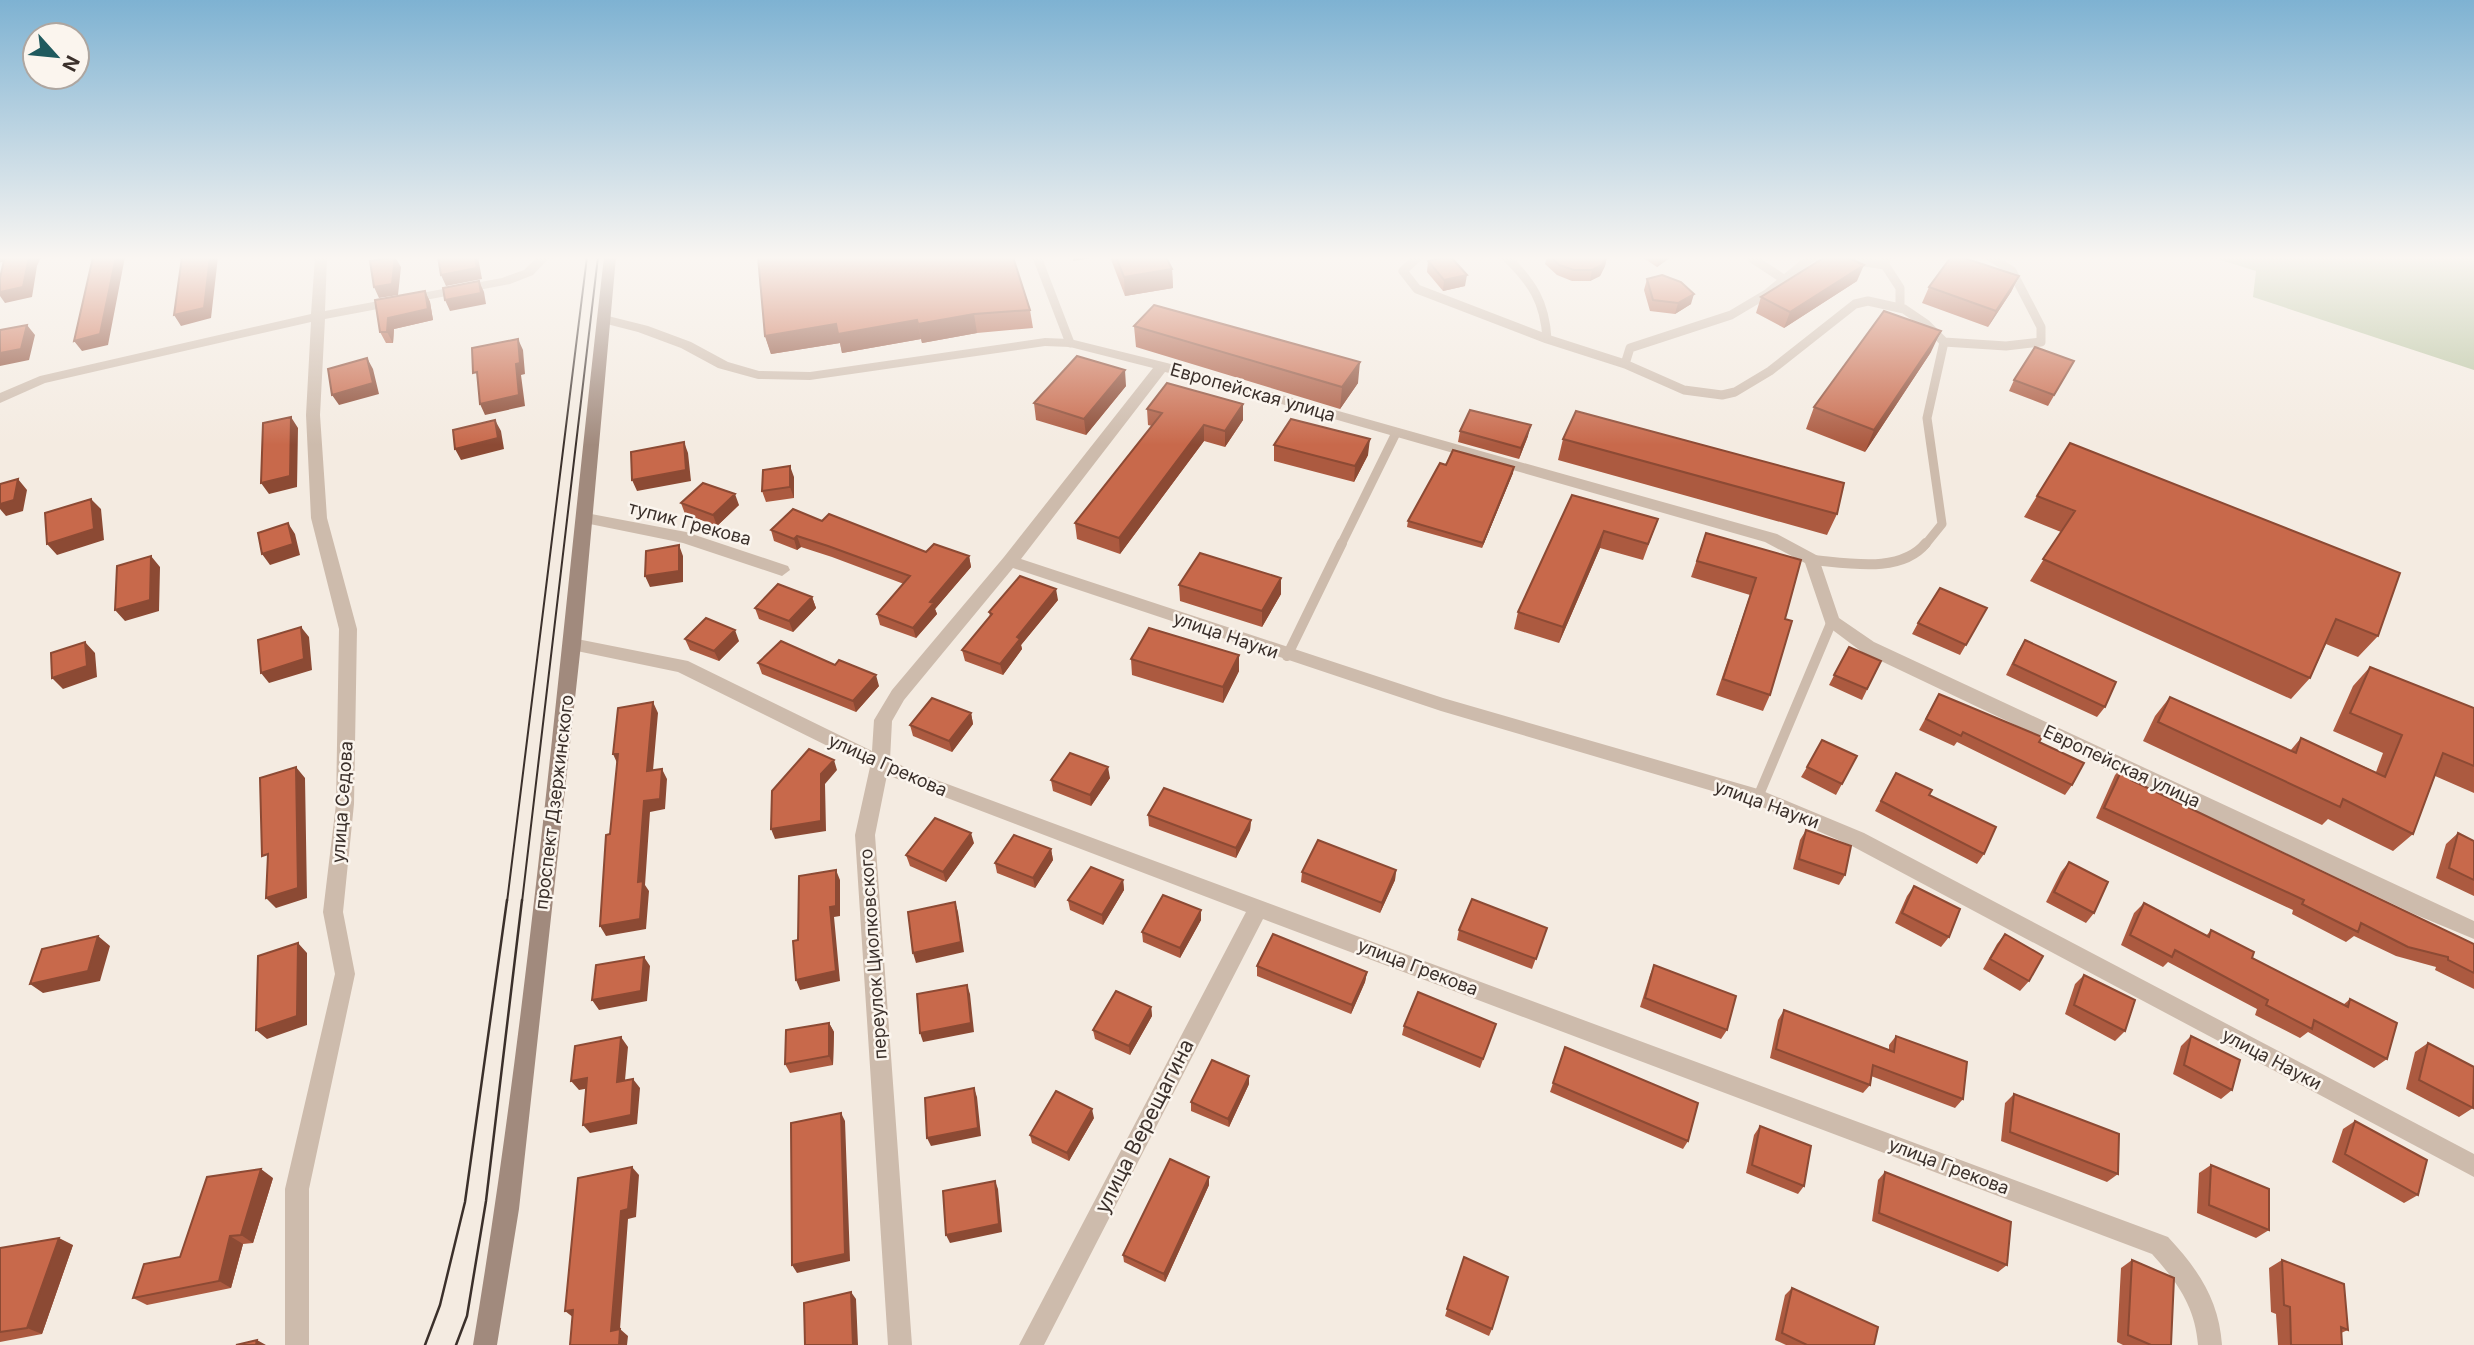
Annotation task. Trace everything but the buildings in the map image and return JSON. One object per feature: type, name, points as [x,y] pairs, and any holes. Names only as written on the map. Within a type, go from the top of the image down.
[{"type":"main road","name":"проспект Дзержинского","points":[[485,1345],[507,1209],[586,518],[604,320]]},
{"type":"street","points":[[0,398],[40,380],[290,320]]},
{"type":"street","name":"улица Седова","points":[[297,1345],[297,1189],[345,974],[332,912],[345,804],[348,629],[319,519],[313,415],[318,320]]},
{"type":"street","name":"Европейская улица","points":[[610,320],[686,345],[723,365],[758,374],[810,376],[1045,342],[1070,343],[1162,366],[1771,538],[1812,560]]},
{"type":"street","name":"переулок Циолковского","points":[[900,1345],[865,835],[880,765],[883,720],[898,695],[1010,561],[1162,366]]},
{"type":"street","name":"тупик Грекова","points":[[586,518],[717,547],[782,570]]},
{"type":"street","points":[[1812,560],[1832,621]]},
{"type":"street","name":"улица Науки","points":[[1010,561],[1287,656],[1758,797],[1857,839],[2474,1166]]},
{"type":"street","name":"Европейская улица","points":[[1832,621],[1868,647],[2474,930]]},
{"type":"street","name":"улица Грекова","points":[[572,644],[682,666],[880,765],[2160,1245],[2195,1284],[2210,1326],[2210,1345]]},
{"type":"street","name":"улица Верещагина","points":[[1031,1345],[1259,907]]},
{"type":"lane","points":[[1061,320],[1070,343]]},
{"type":"lane","points":[[1496,320],[1625,364],[1651,378],[1700,394],[1725,396],[1753,383],[1835,320]]},
{"type":"lane","points":[[1545,320],[1546,339]]},
{"type":"lane","points":[[1625,364],[1630,348],[1718,320]]},
{"type":"lane","points":[[1921,320],[1944,342],[1972,341],[2025,347],[2041,342],[2041,327],[2037,320]]},
{"type":"lane","name":"Европейская улица","points":[[1812,560],[1872,565],[1917,554],[1942,524],[1927,418],[1944,342]]},
{"type":"lane","points":[[1287,656],[1396,432]]},
{"type":"lane","points":[[1758,797],[1832,621]]},
{"type":"green space","points":[[2322,320],[2474,320],[2474,370]]},
{"type":"tram line","points":[[507,902],[579,320]]},
{"type":"tram line","points":[[522,902],[591,320]]},
{"type":"tram line","points":[[425,1345],[440,1305],[465,1202],[507,900]]},
{"type":"tram line","points":[[456,1345],[467,1316],[486,1201],[522,900]]}]
